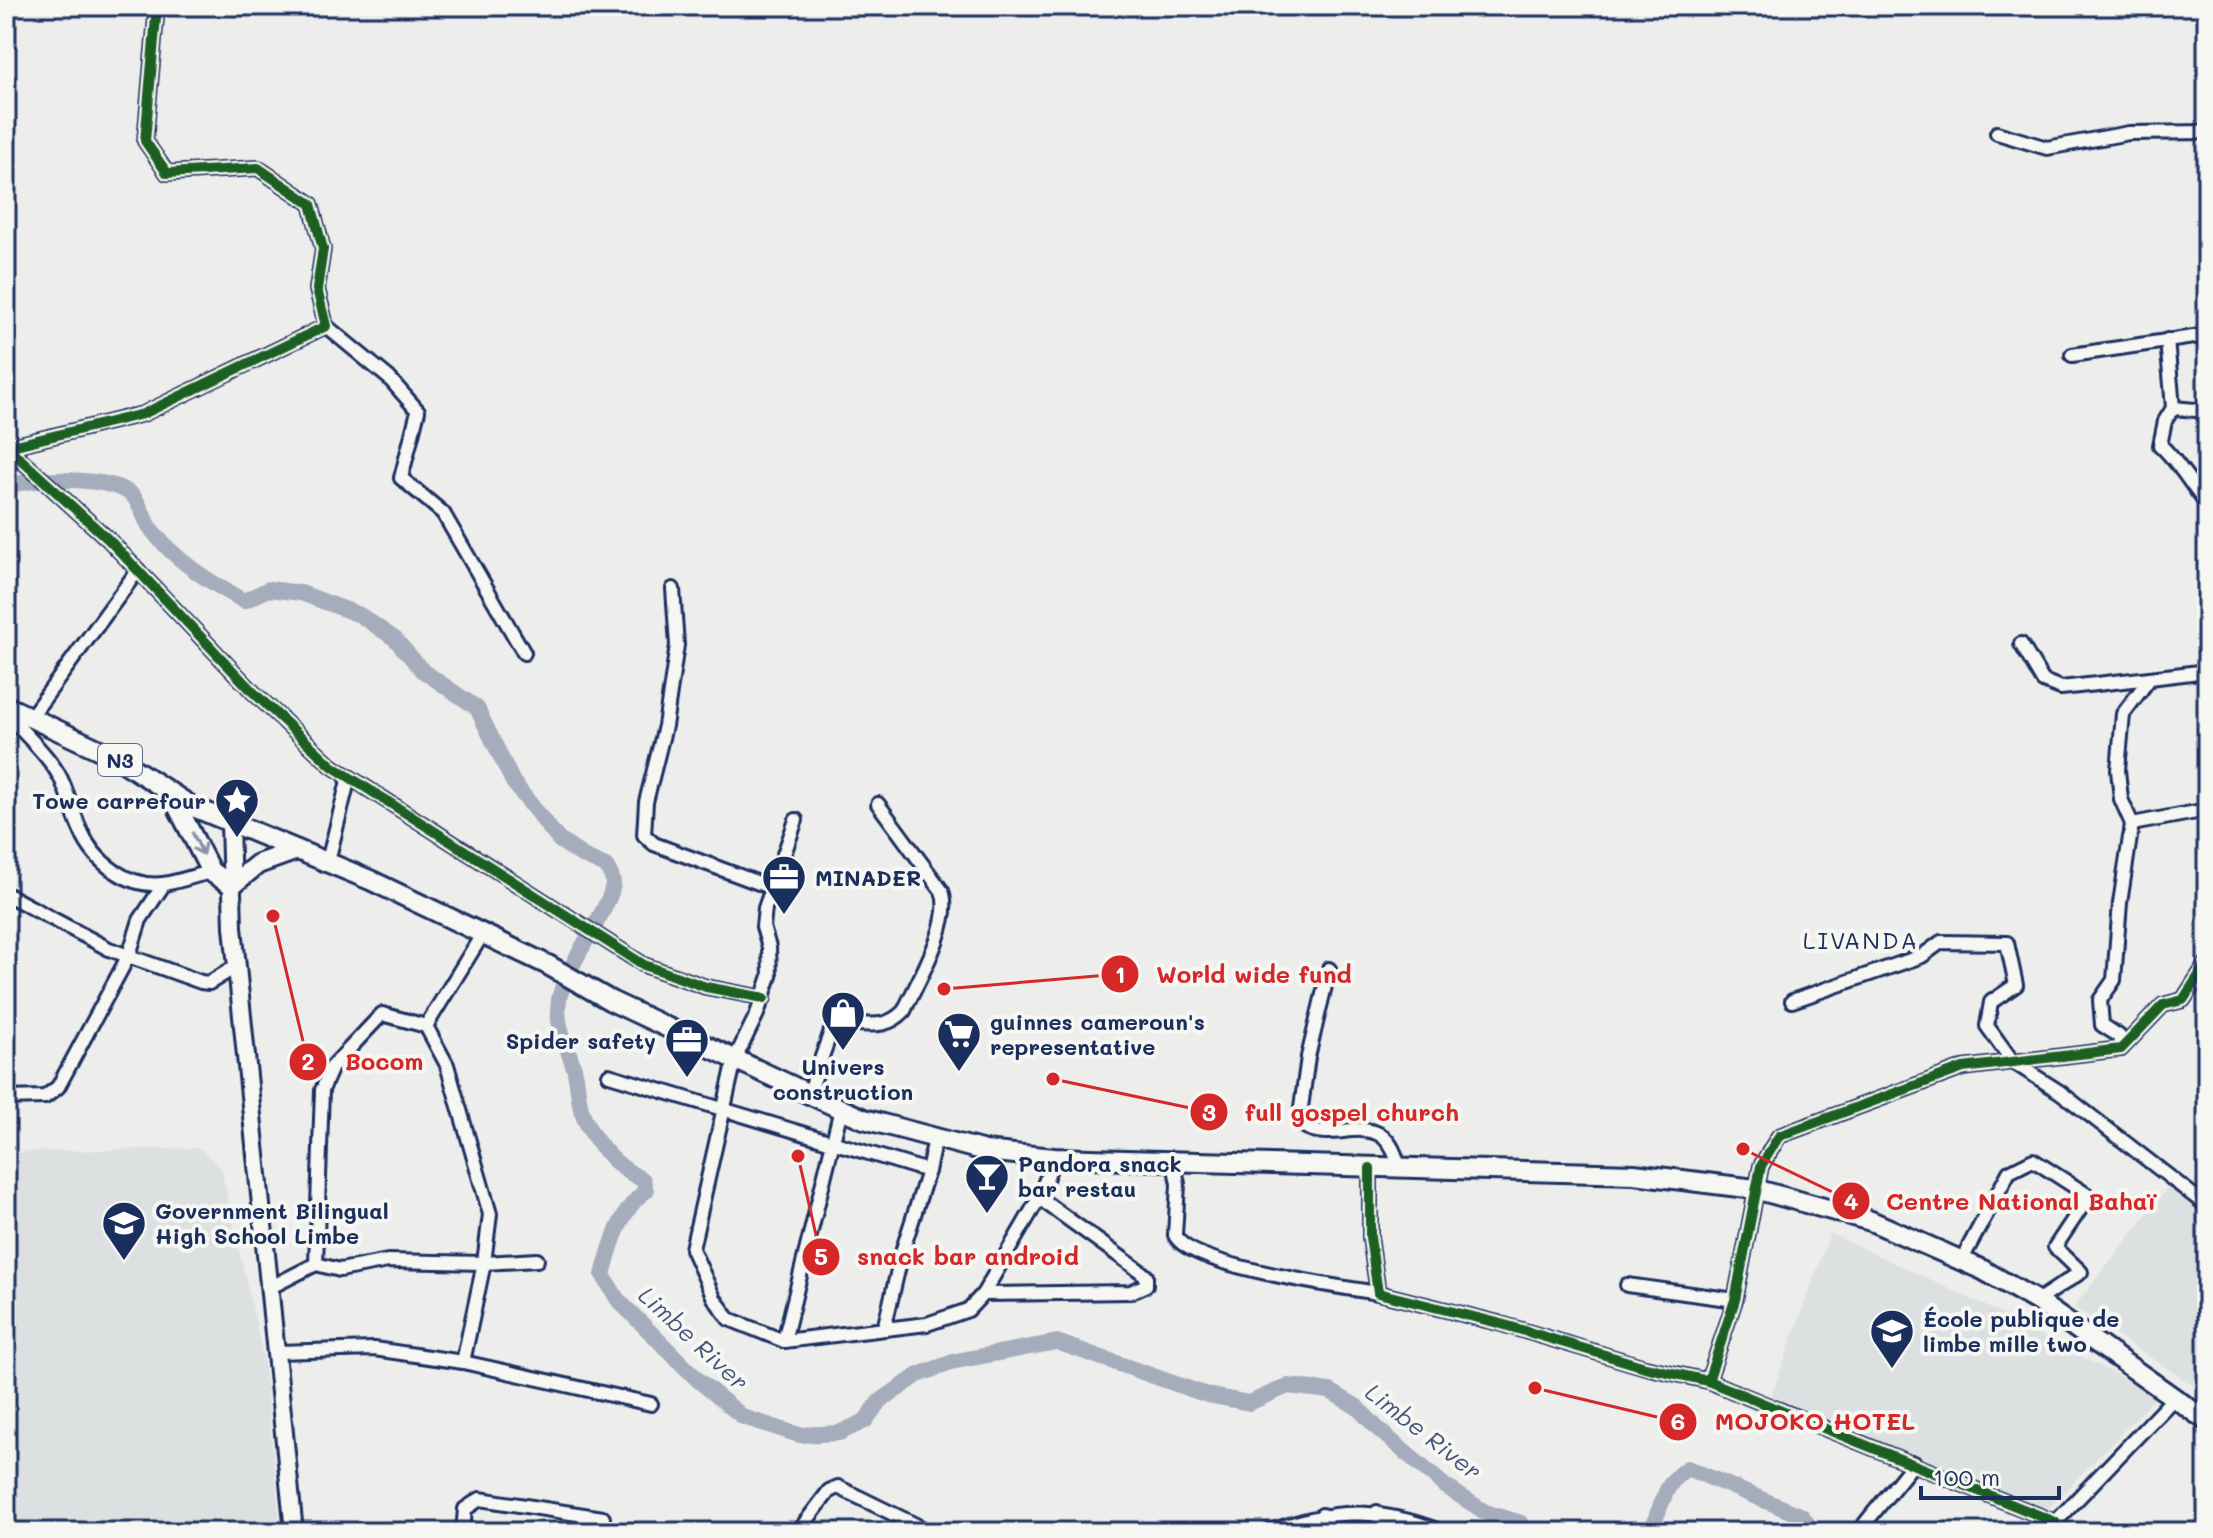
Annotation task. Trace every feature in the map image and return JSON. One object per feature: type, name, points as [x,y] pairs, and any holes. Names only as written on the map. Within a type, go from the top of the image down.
[{"type":"highway","name":"N3","points":[[6,706],[32,715],[117,758],[172,796],[230,823]]},
{"type":"highway","points":[[172,796],[211,872],[232,885],[258,864],[297,850]]},
{"type":"highway","points":[[230,823],[328,861],[548,965],[583,987],[841,1109],[935,1139],[985,1151],[1054,1158],[1634,1174],[1755,1189],[1871,1221],[1960,1263],[1983,1270],[2037,1301],[2207,1421]]},
{"type":"main road","points":[[230,823],[237,966],[294,1532]]},
{"type":"street","points":[[157,6],[145,141],[167,173],[258,168],[311,204],[323,249],[317,289],[326,326],[389,378],[418,411],[401,478],[443,513],[524,653]]},
{"type":"street","points":[[1997,133],[2047,148],[2129,133],[2207,132]]},
{"type":"street","points":[[7,446],[143,414],[326,326]]},
{"type":"street","points":[[2072,355],[2207,335]]},
{"type":"street","points":[[2167,340],[2173,408],[2165,421],[2160,445],[2176,459],[2187,480],[2207,504]]},
{"type":"street","points":[[2173,408],[2207,411]]},
{"type":"street","points":[[7,446],[138,570],[253,692],[332,766],[644,965],[706,987],[764,998]]},
{"type":"street","points":[[32,715],[138,570]]},
{"type":"street","points":[[673,589],[677,645],[665,726],[646,802],[644,835],[654,844],[772,888]]},
{"type":"street","points":[[2021,644],[2043,681],[2061,688],[2207,671]]},
{"type":"street","points":[[2121,1049],[2119,1036],[2102,1025],[2100,1000],[2114,980],[2120,903],[2132,824],[2121,799],[2118,770],[2123,714],[2150,678]]},
{"type":"street","points":[[6,713],[59,776],[91,850],[123,876],[144,883],[164,884],[211,872]]},
{"type":"street","points":[[328,861],[349,777]]},
{"type":"street","points":[[809,1094],[831,1031],[850,1024],[883,1025],[895,1020],[904,1011],[944,918],[946,906],[942,891],[878,804]]},
{"type":"street","points":[[2132,824],[2207,810]]},
{"type":"street","points":[[796,820],[772,888],[763,927],[770,959],[764,998],[735,1059],[693,1239],[693,1255],[714,1298],[729,1319],[784,1341],[955,1317],[968,1310],[983,1294],[1039,1198],[1054,1158]]},
{"type":"street","points":[[6,1098],[45,1097],[58,1087],[129,955],[140,920],[164,884]]},
{"type":"street","points":[[6,894],[109,949],[201,982],[209,983],[237,966]]},
{"type":"street","points":[[426,1026],[482,935]]},
{"type":"street","points":[[1792,1001],[1922,956],[1941,942],[2007,943],[2016,985],[1991,1002],[1987,1026],[2013,1062],[2060,1092],[2206,1202]]},
{"type":"street","points":[[1708,1381],[1735,1300],[1761,1166],[1779,1136],[1950,1072],[1984,1064],[2121,1049],[2163,1005],[2183,1000],[2207,963]]},
{"type":"street","points":[[1329,969],[1308,1057],[1299,1122],[1312,1131],[1361,1128],[1382,1135],[1395,1149],[1399,1168]]},
{"type":"street","points":[[316,1264],[322,1090],[332,1067],[382,1014],[426,1026],[447,1065],[490,1214],[484,1263],[463,1362]]},
{"type":"street","points":[[609,1075],[928,1171]]},
{"type":"street","points":[[784,1341],[841,1109]]},
{"type":"street","points":[[884,1329],[935,1139]]},
{"type":"street","points":[[1960,1263],[2009,1172],[2033,1160],[2089,1196],[2055,1247],[2081,1272],[2037,1301]]},
{"type":"street","points":[[1174,1163],[1178,1184],[1175,1235],[1178,1243],[1206,1256],[1280,1276],[1378,1293],[1498,1323],[1645,1367],[1708,1381],[1914,1463],[2051,1527],[2174,1398]]},
{"type":"street","points":[[1370,1168],[1370,1237],[1378,1293]]},
{"type":"street","points":[[983,1294],[1131,1292],[1146,1285],[1146,1276],[1140,1271],[1039,1198]]},
{"type":"street","points":[[269,1288],[316,1264],[340,1270],[388,1261],[484,1263],[537,1260]]},
{"type":"street","points":[[1627,1285],[1735,1300]]},
{"type":"street","points":[[278,1352],[374,1349],[463,1362],[651,1404]]},
{"type":"street","points":[[1858,1532],[1914,1463]]},
{"type":"street","points":[[798,1532],[829,1491],[838,1487],[930,1532]]},
{"type":"street","points":[[463,1532],[465,1509],[480,1499],[603,1518]]},
{"type":"street","points":[[1377,1512],[1384,1532]]},
{"type":"street","points":[[1274,1531],[1322,1515],[1377,1512],[1442,1532]]},
{"type":"street","points":[[1322,1515],[1329,1532]]},
{"type":"shaded area","name":"Government Bilingual High School Limbe","points":[[199,1148],[221,1168],[263,1355],[280,1522],[193,1532],[6,1532],[6,1152]]},
{"type":"shaded area","points":[[2169,1186],[2207,1213],[2207,1395],[2074,1307]]},
{"type":"shaded area","points":[[1830,1233],[1986,1306],[2157,1396],[2046,1511],[1771,1397]]},
{"type":"waterway","name":"Limbe River","points":[[6,486],[34,481],[72,480],[123,489],[133,496],[160,541],[182,561],[244,601],[269,589],[301,593],[360,615],[395,639],[423,671],[477,708],[513,782],[559,840],[606,866],[613,881],[611,894],[569,971],[558,1009],[575,1070],[580,1103],[590,1130],[604,1150],[643,1180],[646,1191],[623,1218],[603,1275],[618,1300],[698,1380],[743,1417],[799,1435],[839,1433],[865,1421],[879,1402],[918,1375],[956,1361],[1057,1342],[1207,1395],[1249,1403],[1288,1386],[1330,1391],[1357,1407],[1379,1430],[1445,1486],[1485,1512],[1521,1523],[1529,1532]]},
{"type":"waterway","name":"Limbe River","points":[[1649,1532],[1667,1489],[1687,1468],[1802,1516],[1814,1532]]},
{"type":"cycle path","points":[[8,447],[143,414],[326,326],[317,289],[323,249],[311,204],[258,168],[167,173],[145,141],[157,6]]},
{"type":"cycle path","points":[[6,446],[109,540],[253,692],[332,766],[644,965],[706,987],[764,998]]},
{"type":"cycle path","points":[[1708,1381],[1735,1300],[1761,1166],[1779,1136],[1963,1068],[2121,1049],[2163,1005],[2183,1000],[2207,963]]},
{"type":"cycle path","points":[[1370,1168],[1370,1237],[1378,1293],[1498,1323],[1645,1367],[1708,1381],[2055,1522]]},
{"type":"place","name":"Towe carrefour","points":[[237,839]]},
{"type":"place","name":"Bocom","points":[[273,916]]},
{"type":"place","name":"MINADER","points":[[784,916]]},
{"type":"place","name":"World wide fund","points":[[944,989]]},
{"type":"place","name":"Univers construction","points":[[843,1052]]},
{"type":"place","name":"guinnes cameroun's representative","points":[[959,1073]]},
{"type":"place","name":"Spider safety","points":[[687,1079]]},
{"type":"place","name":"full gospel church","points":[[1053,1079]]},
{"type":"place","name":"Centre National Bahaï","points":[[1743,1149]]},
{"type":"place","name":"snack bar android","points":[[798,1156]]},
{"type":"place","name":"Pandora snack bar restau","points":[[987,1215]]},
{"type":"place","name":"Government Bilingual High School Limbe","points":[[124,1262]]},
{"type":"place","name":"École publique de limbe mille two","points":[[1892,1370]]},
{"type":"place","name":"MOJOKO HOTEL","points":[[1535,1388]]},
{"type":"district","name":"LIVANDA","points":[[1861,939]]}]
